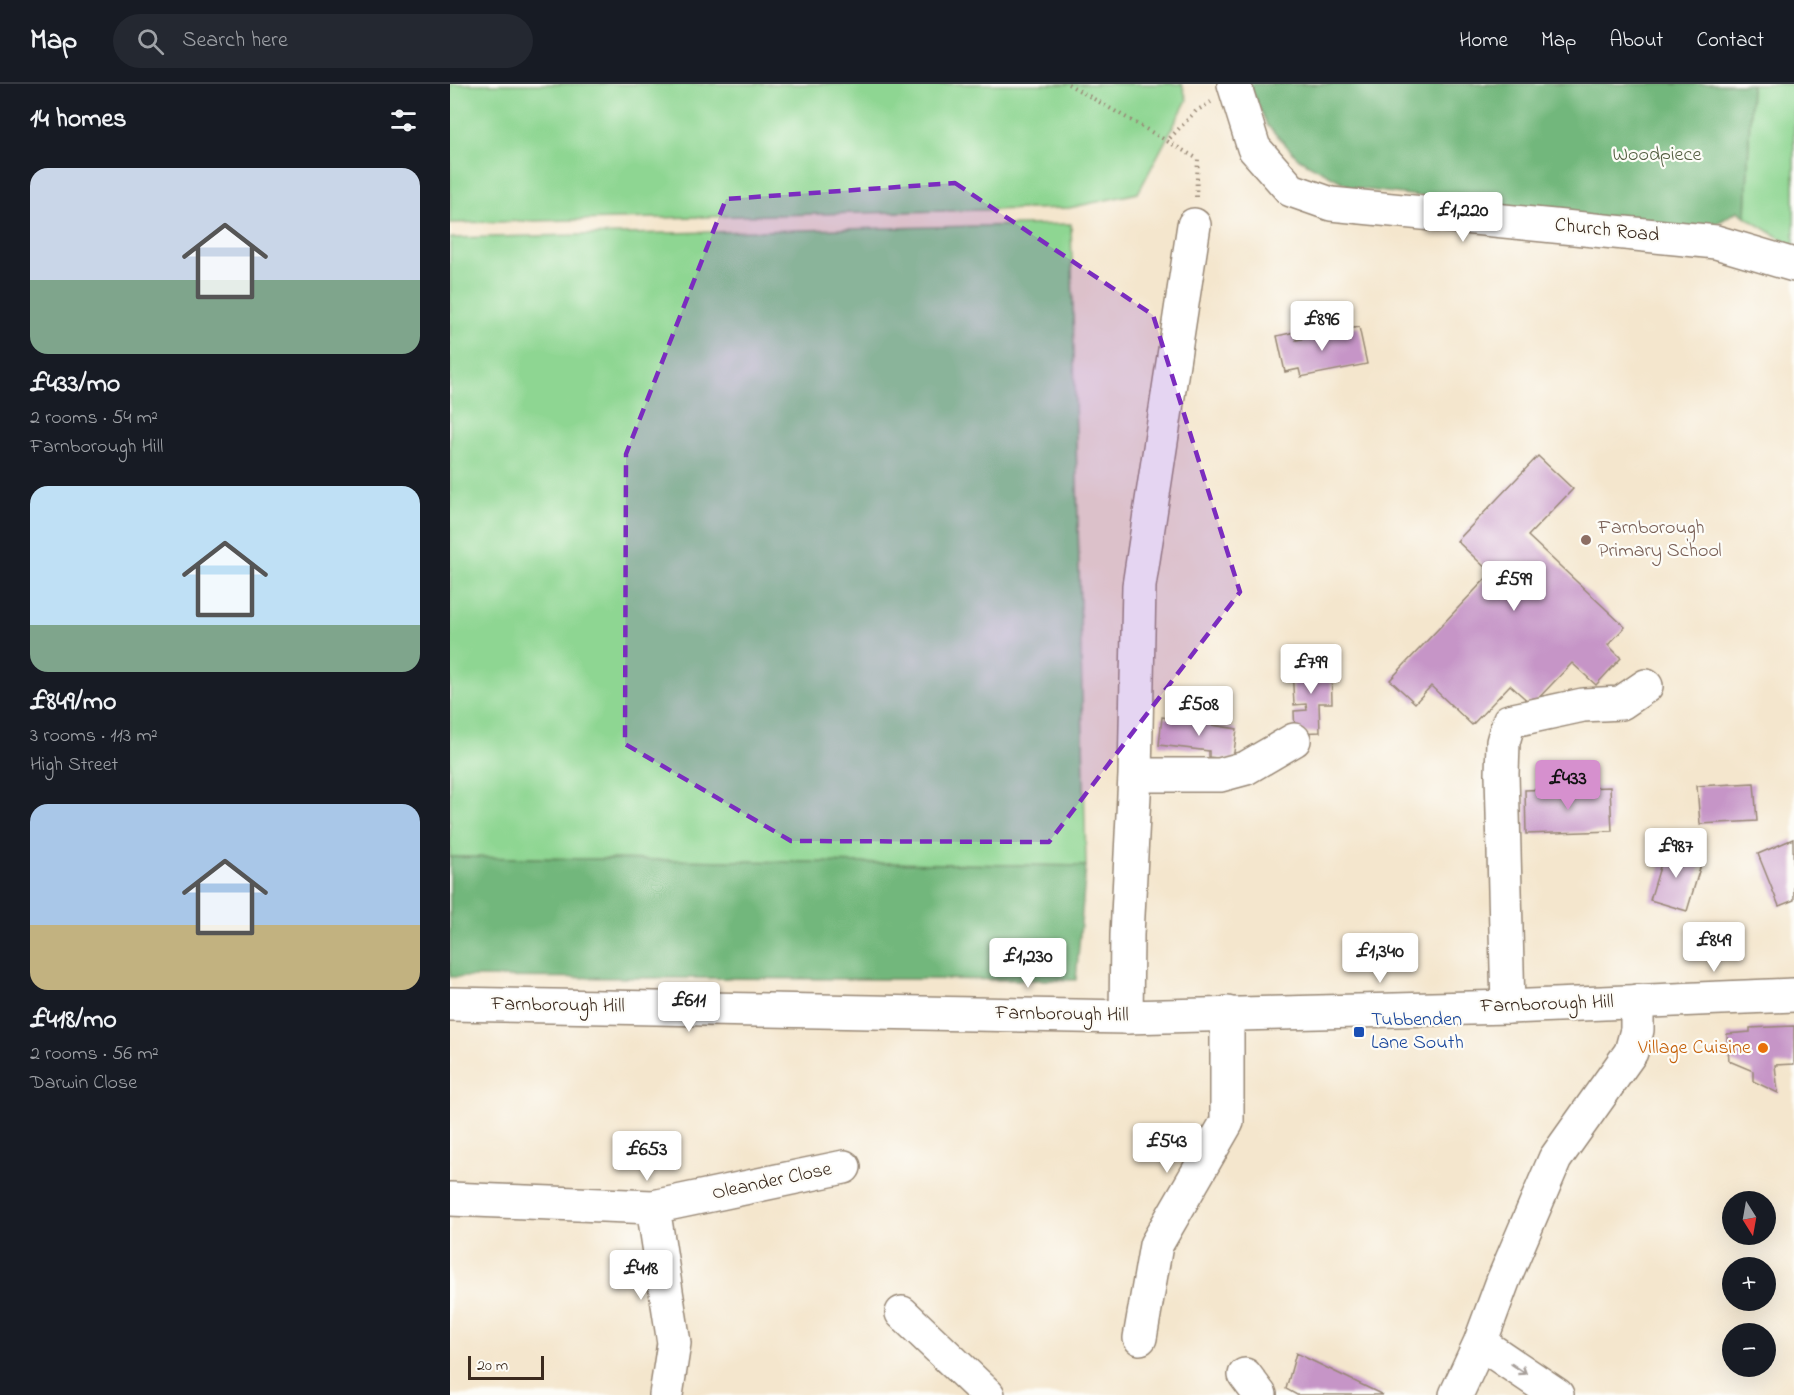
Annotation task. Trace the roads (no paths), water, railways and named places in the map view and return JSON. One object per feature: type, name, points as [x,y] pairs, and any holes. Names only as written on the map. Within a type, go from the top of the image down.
[{"type":"street","name":"Church Road","points":[[1234,85],[1254,148],[1291,190],[1331,204],[1716,242],[1794,265]]},
{"type":"street","points":[[1126,1017],[1126,935],[1135,775],[1139,586],[1194,225]]},
{"type":"street","points":[[1508,1007],[1502,774],[1503,742],[1509,721],[1583,705],[1621,703],[1646,686]]},
{"type":"street","points":[[1135,775],[1220,775],[1246,768],[1294,740]]},
{"type":"street","name":"Farnborough Hill","points":[[450,1004],[1126,1017],[1508,1007],[1794,995]]},
{"type":"street","points":[[1455,1395],[1480,1343],[1503,1281],[1555,1159],[1631,1052],[1637,1030],[1637,1001]]},
{"type":"street","points":[[1140,1338],[1156,1245],[1227,1122],[1227,1013]]},
{"type":"street","name":"Oleander Close","points":[[450,1199],[653,1207],[844,1167]]},
{"type":"street","points":[[653,1207],[674,1343],[666,1395]]},
{"type":"street","points":[[902,1313],[988,1395]]},
{"type":"street","points":[[1480,1343],[1557,1395]]},
{"type":"place","name":"Farnborough Primary School","points":[[1586,540]]},
{"type":"place","name":"Tubbenden Lane South","points":[[1359,1032]]},
{"type":"place","name":"Village Cuisine","points":[[1763,1048]]},
{"type":"park label","name":"Woodpiece","points":[[1657,155]]}]
